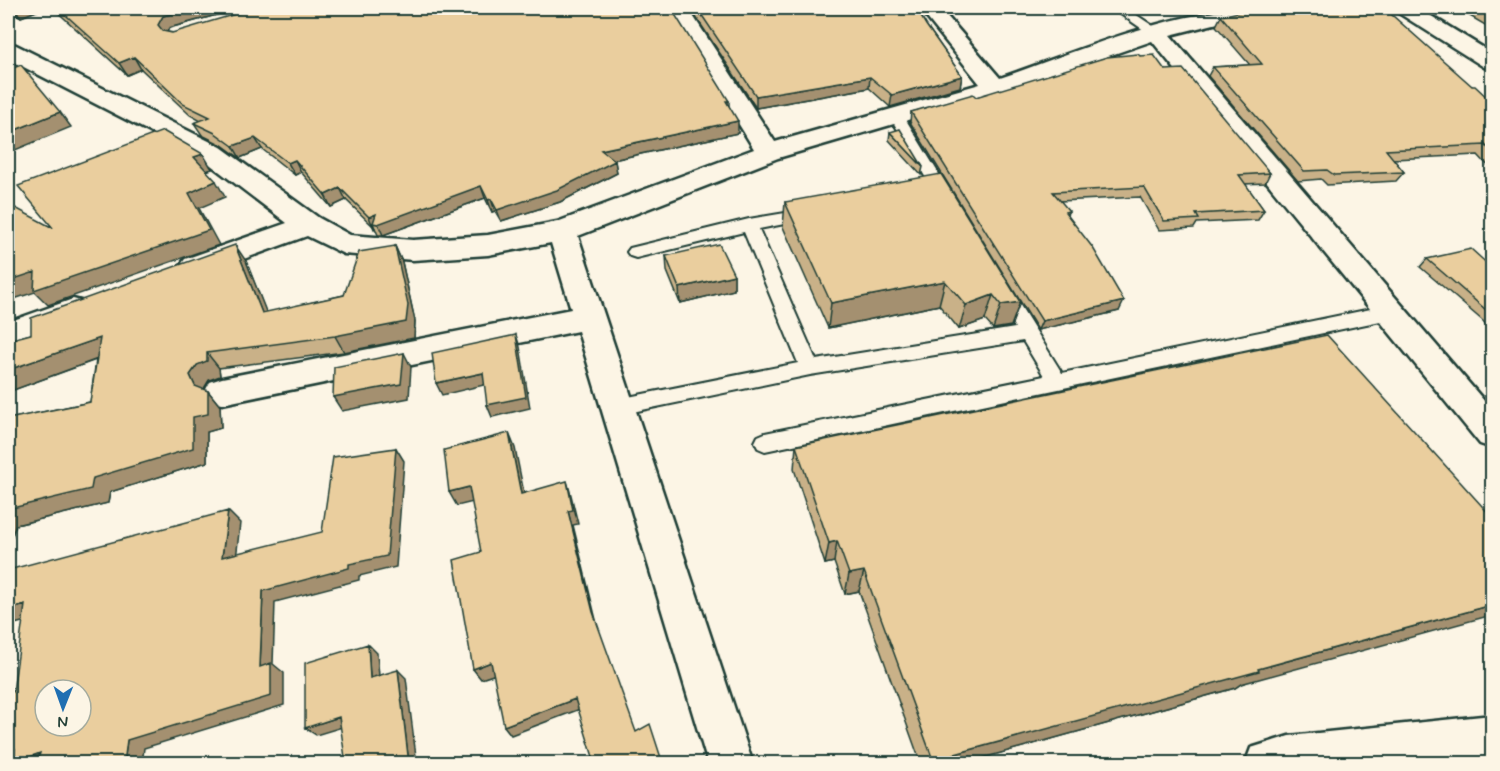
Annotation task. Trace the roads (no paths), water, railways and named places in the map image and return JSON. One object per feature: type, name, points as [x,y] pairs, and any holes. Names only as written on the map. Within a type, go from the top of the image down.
[{"type":"street","points":[[678,8],[769,152]]},
{"type":"street","points":[[929,8],[994,87]]},
{"type":"street","points":[[8,50],[212,153],[309,225],[344,244],[413,250],[488,245],[562,231],[769,152],[994,87],[1156,32],[1255,8]]},
{"type":"street","points":[[1412,9],[1492,62]]},
{"type":"street","points":[[1156,32],[1492,434]]},
{"type":"street","points":[[164,277],[309,225]]},
{"type":"street","points":[[562,231],[731,764]]},
{"type":"street","points":[[8,334],[97,301]]},
{"type":"street","points":[[222,392],[589,317]]},
{"type":"street","points":[[1267,764],[1289,758],[1492,737]]},
{"type":"lane","points":[[1118,8],[1156,32]]},
{"type":"lane","points":[[896,115],[954,211]]},
{"type":"lane","points":[[919,195],[941,190]]},
{"type":"lane","points":[[636,252],[749,225],[828,211]]},
{"type":"lane","points":[[749,225],[810,368]]},
{"type":"lane","points":[[991,272],[1057,381]]},
{"type":"lane","points":[[765,442],[1390,312]]},
{"type":"lane","points":[[618,407],[810,368],[1028,333]]}]
